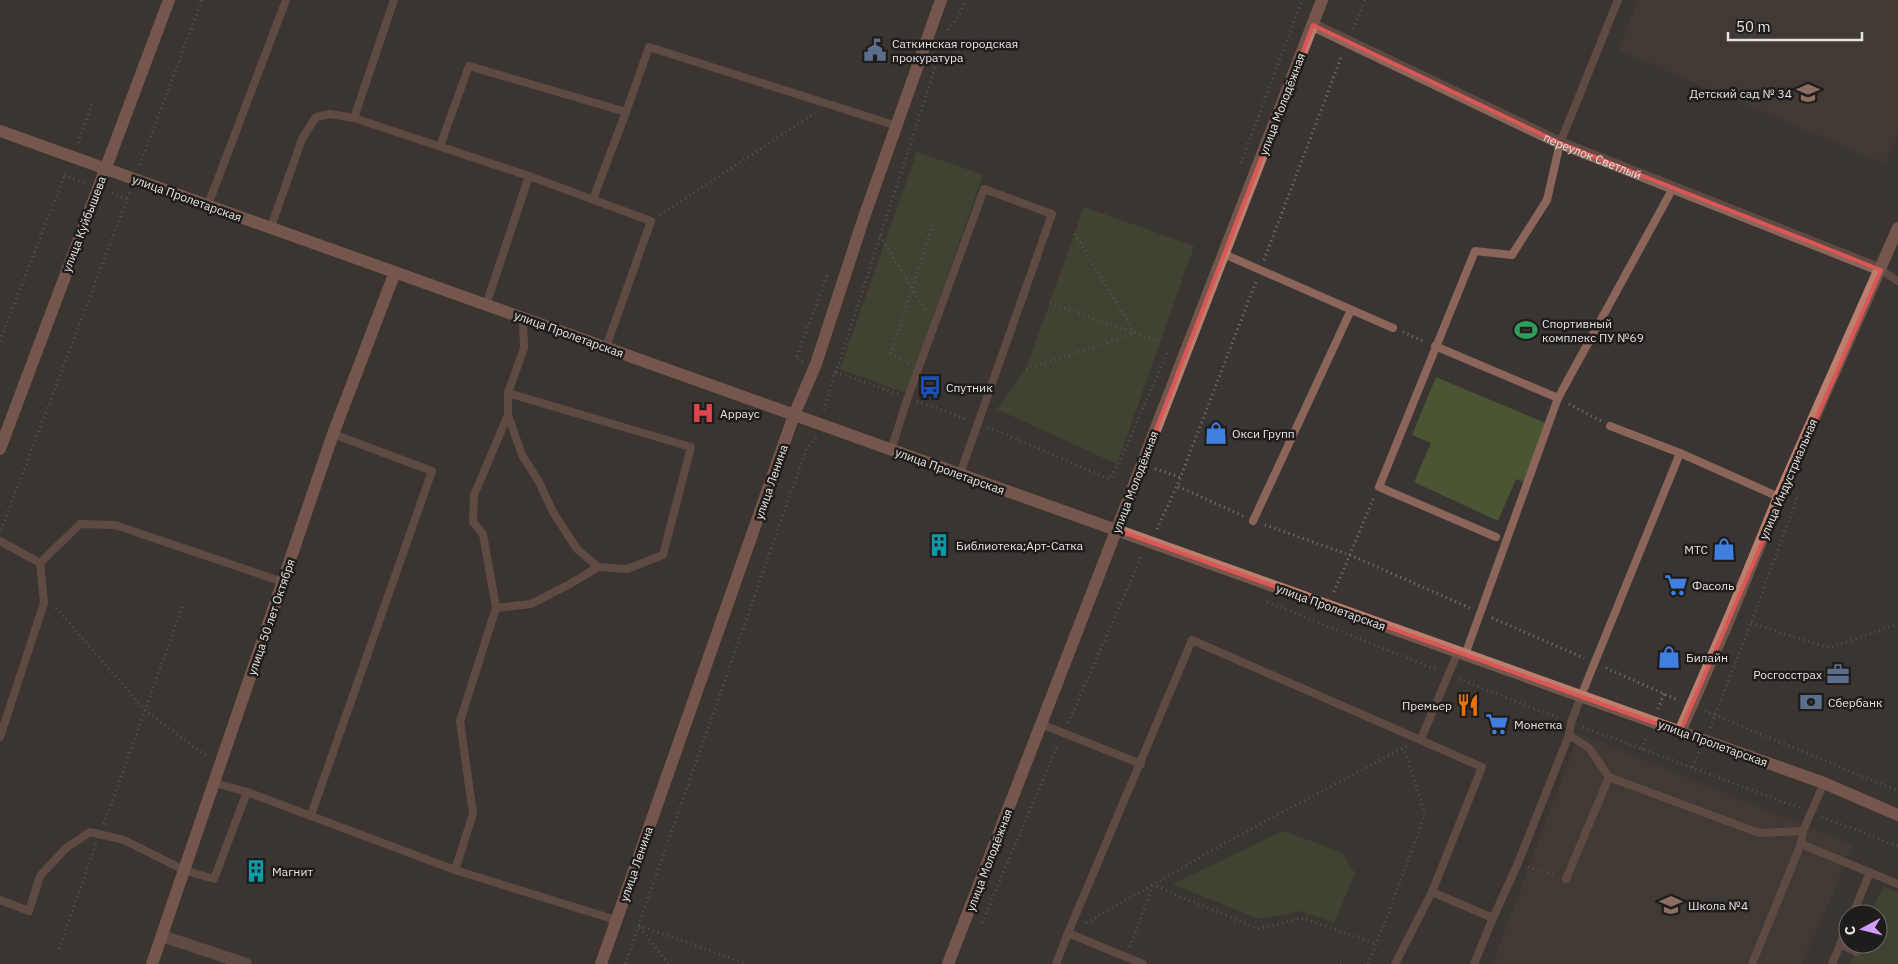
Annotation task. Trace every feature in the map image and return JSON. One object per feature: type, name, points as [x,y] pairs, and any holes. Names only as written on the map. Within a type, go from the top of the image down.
[{"type":"main road","name":"улица Куйбышева","points":[[0,449],[169,0]]},
{"type":"main road","name":"улица Ленина","points":[[601,964],[794,415],[816,364],[864,217],[898,126],[941,0]]},
{"type":"main road","name":"улица Молодёжная","points":[[948,964],[1322,0]]},
{"type":"main road","name":"улица Пролетарская","points":[[0,131],[1824,783],[1898,815]]},
{"type":"main road","name":"улица Индустриальная","points":[[1680,732],[1779,497],[1898,228]]},
{"type":"main road","name":"улица 50 лет Октября","points":[[152,964],[333,434],[395,272]]},
{"type":"street","name":"переулок Светлый","points":[[1312,25],[1560,143],[1881,270]]},
{"type":"street","points":[[162,936],[246,964]]},
{"type":"lane","points":[[208,205],[286,0]]},
{"type":"lane","points":[[354,118],[394,0]]},
{"type":"lane","points":[[1496,537],[1378,487],[1475,251],[1512,256],[1547,200],[1560,143],[1618,0]]},
{"type":"lane","points":[[593,199],[649,47],[898,126]]},
{"type":"lane","points":[[440,146],[469,66],[626,112]]},
{"type":"lane","points":[[271,228],[302,139],[316,117],[330,114],[354,118],[529,176],[651,221],[606,347]]},
{"type":"lane","points":[[486,305],[529,176]]},
{"type":"lane","points":[[1421,739],[1449,675],[1462,654],[1480,612],[1558,398],[1673,188]]},
{"type":"lane","points":[[892,450],[908,397],[984,189],[1052,214],[960,474]]},
{"type":"lane","points":[[1224,254],[1393,328]]},
{"type":"lane","points":[[1881,270],[1898,281]]},
{"type":"lane","points":[[1253,521],[1351,310]]},
{"type":"lane","points":[[523,318],[524,348],[508,393],[508,414],[522,455],[539,482],[553,512],[577,549],[598,567]]},
{"type":"lane","points":[[1435,346],[1558,398]]},
{"type":"lane","points":[[496,608],[530,604],[570,584],[598,567],[626,569],[664,556],[691,446],[508,393]]},
{"type":"lane","points":[[456,870],[474,814],[460,721],[496,608],[483,534],[474,522],[474,495],[508,414]]},
{"type":"lane","points":[[1610,426],[1680,453],[1779,497]]},
{"type":"lane","points":[[311,815],[432,471],[333,434]]},
{"type":"lane","points":[[1474,964],[1492,918],[1518,863],[1569,735],[1571,723],[1581,696],[1680,453]]},
{"type":"lane","points":[[40,563],[80,524],[115,525],[283,582]]},
{"type":"lane","points":[[0,541],[40,563]]},
{"type":"lane","points":[[0,737],[44,603],[40,563]]},
{"type":"lane","points":[[1056,964],[1192,640],[1482,767],[1432,892],[1395,964]]},
{"type":"lane","points":[[1041,724],[1141,764]]},
{"type":"lane","points":[[1569,735],[1589,748],[1609,777],[1759,834],[1803,831]]},
{"type":"lane","points":[[1566,879],[1609,777]]},
{"type":"lane","points":[[215,783],[247,792],[311,815],[456,870],[616,920]]},
{"type":"lane","points":[[1752,964],[1801,844],[1803,831],[1824,783]]},
{"type":"lane","points":[[0,900],[30,911],[40,876],[66,848],[90,832],[124,840],[184,870],[214,879],[247,792]]},
{"type":"lane","points":[[1801,844],[1898,884]]},
{"type":"lane","points":[[1857,904],[1870,872]]},
{"type":"lane","points":[[1432,892],[1492,918]]},
{"type":"lane","points":[[1068,933],[1143,964]]},
{"type":"lane","points":[[1832,964],[1838,949]]},
{"type":"path","points":[[0,532],[202,0]]},
{"type":"path","points":[[947,31],[961,12],[965,0]]},
{"type":"path","points":[[1239,167],[1302,0]]},
{"type":"path","points":[[1151,542],[1177,486],[1347,42],[1365,0]]},
{"type":"path","points":[[820,425],[938,59]]},
{"type":"path","points":[[0,341],[93,102]]},
{"type":"path","points":[[651,221],[828,104]]},
{"type":"path","points":[[915,366],[891,354],[933,224]]},
{"type":"path","points":[[1074,234],[1134,333]]},
{"type":"path","points":[[880,236],[927,312]]},
{"type":"path","points":[[1050,303],[1160,342]]},
{"type":"path","points":[[1393,328],[1435,346]]},
{"type":"path","points":[[1026,369],[1134,333]]},
{"type":"path","points":[[836,372],[978,423],[1110,479],[1122,456],[1168,350]]},
{"type":"path","points":[[1558,398],[1610,426]]},
{"type":"path","points":[[625,964],[807,448]]},
{"type":"path","points":[[1177,486],[1253,521],[1350,555],[1692,706],[1898,791]]},
{"type":"path","points":[[1328,606],[1378,487]]},
{"type":"path","points":[[1692,767],[1715,715],[1751,623],[1800,491]]},
{"type":"path","points":[[43,594],[145,710],[220,766]]},
{"type":"path","points":[[59,949],[182,605]]},
{"type":"path","points":[[1751,623],[1829,648],[1898,624]]},
{"type":"path","points":[[1449,675],[1898,846]]},
{"type":"path","points":[[1068,933],[1234,838],[1421,739]]},
{"type":"path","points":[[1368,964],[1425,815],[1404,748]]},
{"type":"path","points":[[1518,863],[1566,879]]},
{"type":"path","points":[[1153,886],[1258,928],[1303,918],[1376,944]]},
{"type":"path","points":[[1126,957],[1153,886]]},
{"type":"path","points":[[638,925],[668,964]]},
{"type":"path","points":[[638,925],[746,964]]},
{"type":"highlighted area","points":[[1313,25],[1560,143],[1881,270],[1680,732],[1117,530]]},
{"type":"shaded area","name":"Детский сад № 34","points":[[1638,0],[1898,0],[1898,135],[1885,164],[1618,50]]},
{"type":"shaded area","name":"Школа №4","points":[[1579,734],[1854,845],[1802,964],[1492,964]]},
{"type":"green space","points":[[917,152],[983,175],[906,393],[840,369]]},
{"type":"green space","points":[[1084,207],[1194,246],[1117,464],[997,409],[1026,369]]},
{"type":"green space","points":[[1436,377],[1548,424],[1524,482],[1516,479],[1498,521],[1414,482],[1431,443],[1412,435]]},
{"type":"green space","points":[[1283,831],[1341,852],[1355,873],[1334,923],[1301,911],[1259,919],[1173,884]]},
{"type":"green space","points":[[1883,886],[1898,892],[1898,964],[1850,964],[1854,954],[1888,954],[1888,904],[1875,904]]},
{"type":"place","name":"Саткинская городская прокуратура","points":[[875,50]]},
{"type":"place","name":"Детский сад № 34","points":[[1808,93]]},
{"type":"place","name":"Спортивный комплекс ПУ №69","points":[[1526,330]]},
{"type":"place","name":"Спутник","points":[[930,387]]},
{"type":"place","name":"Арраус","points":[[703,413]]},
{"type":"place","name":"Окси Групп","points":[[1216,433]]},
{"type":"place","name":"Библиотека;Арт-Сатка","points":[[939,545]]},
{"type":"place","name":"МТС","points":[[1724,549]]},
{"type":"place","name":"Фасоль","points":[[1676,585]]},
{"type":"place","name":"Билайн","points":[[1669,657]]},
{"type":"place","name":"Росгосстрах","points":[[1838,674]]},
{"type":"place","name":"Сбербанк","points":[[1811,702]]},
{"type":"place","name":"Премьер","points":[[1468,705]]},
{"type":"place","name":"Монетка","points":[[1497,724]]},
{"type":"place","name":"Магнит","points":[[256,871]]},
{"type":"place","name":"Школа №4","points":[[1671,905]]}]
